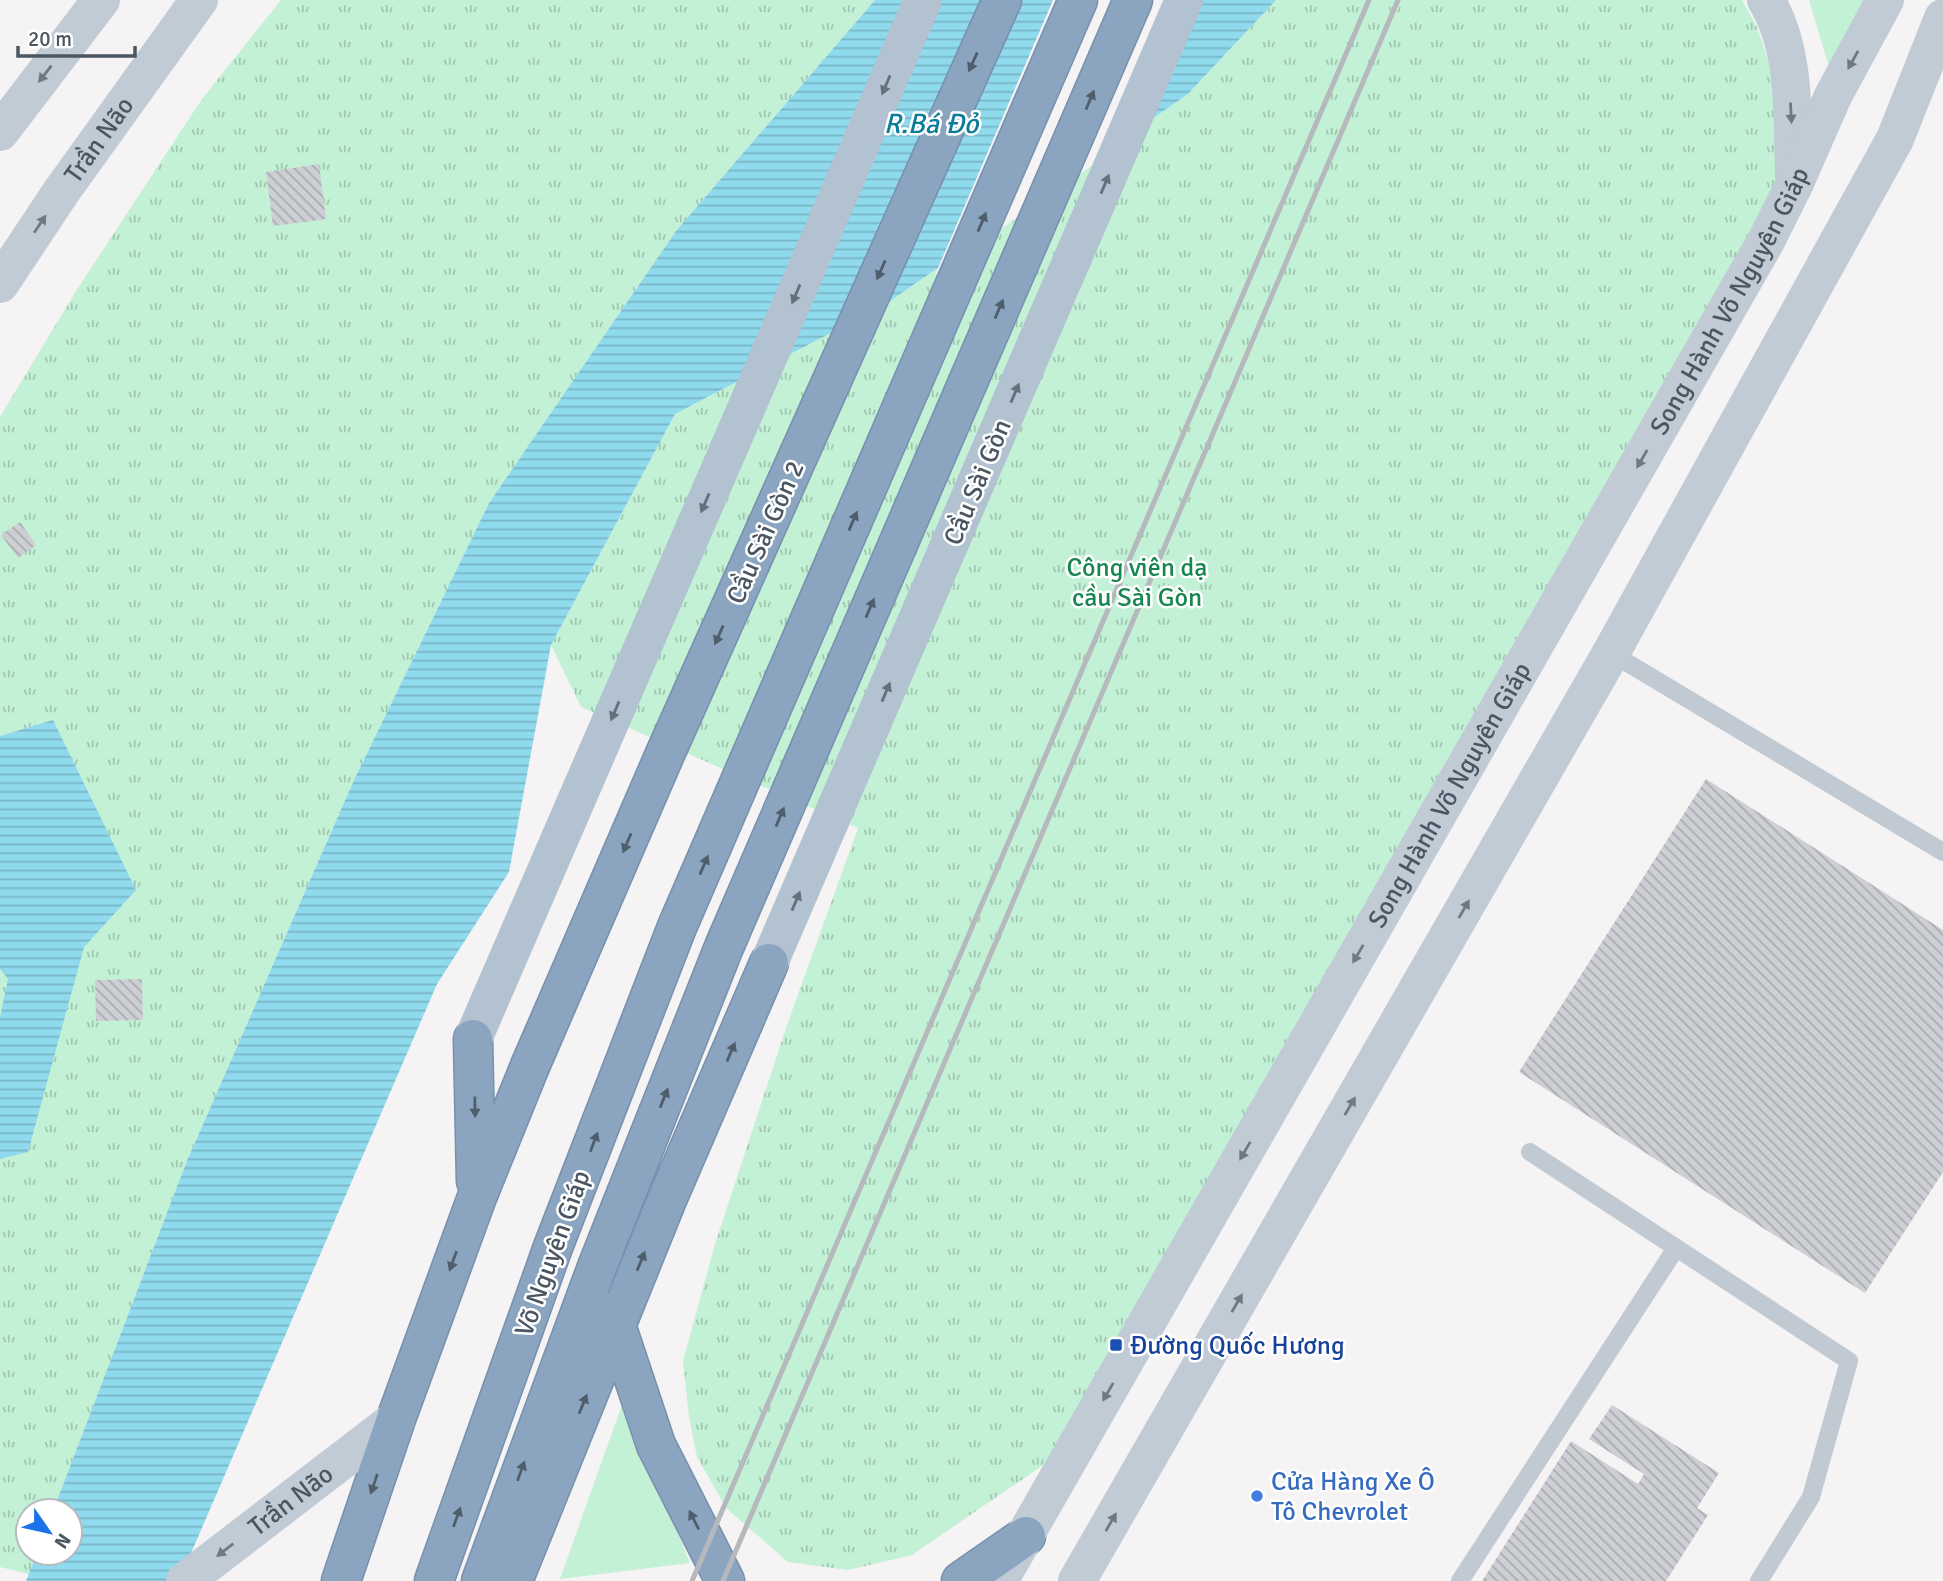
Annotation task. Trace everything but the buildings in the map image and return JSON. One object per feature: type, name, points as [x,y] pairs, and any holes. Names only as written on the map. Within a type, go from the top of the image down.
[{"type":"highway","name":"Cầu Sài Gòn 2","points":[[477,1197],[530,1066],[665,754],[1002,0]]},
{"type":"highway","name":"Võ Nguyên Giáp","points":[[434,1581],[553,1247],[677,927],[1077,0]]},
{"type":"highway","name":"Cầu Sài Gòn","points":[[724,947],[1133,0]]},
{"type":"highway","name":"Võ Nguyên Giáp","points":[[481,1581],[597,1267],[724,947]]},
{"type":"highway","points":[[513,1581],[666,1202],[769,963]]},
{"type":"highway","points":[[341,1581],[396,1419],[477,1197],[473,1039]]},
{"type":"highway","points":[[597,1267],[656,1445],[725,1581]]},
{"type":"highway","points":[[961,1581],[1026,1536]]},
{"type":"main road","points":[[0,132],[101,0]]},
{"type":"main road","name":"Trần Não","points":[[1,281],[61,192],[199,0]]},
{"type":"main road","points":[[473,1039],[923,0]]},
{"type":"main road","name":"Cầu Sài Gòn","points":[[769,963],[1184,0]]},
{"type":"main road","points":[[1766,0],[1787,58],[1794,185]]},
{"type":"main road","name":"Song Hành Võ Nguyên Giáp","points":[[999,1581],[1766,242],[1833,96],[1885,0]]},
{"type":"main road","points":[[1077,1581],[1611,653],[1895,139],[1943,18]]},
{"type":"main road","points":[[1895,139],[1943,84]]},
{"type":"main road","name":"Trần Não","points":[[185,1581],[396,1419]]},
{"type":"lane","points":[[1611,653],[1943,852]]},
{"type":"lane","points":[[1530,1152],[1849,1361],[1811,1497],[1759,1581]]},
{"type":"lane","points":[[1460,1581],[1676,1248]]},
{"type":"green space","points":[[281,0],[875,0],[676,231],[489,503],[354,780],[186,1163],[58,1497],[14,1497],[14,1567],[32,1567],[29,1574],[0,1567],[0,417],[76,291],[202,99]]},
{"type":"green space","name":"Công viên dạ cầu Sài Gòn","points":[[1276,0],[1742,0],[1757,27],[1772,72],[1779,156],[1772,201],[1065,1450],[912,1555],[848,1570],[788,1562],[726,1508],[697,1457],[689,1417],[683,1361],[715,1244],[787,1025],[858,828],[581,707],[551,645],[675,414],[883,306],[1188,94]]},
{"type":"green space","points":[[1809,0],[1865,0],[1829,67]]},
{"type":"green space","points":[[623,1402],[690,1563],[560,1579]]},
{"type":"water","name":"R.Bá Đỏ","points":[[875,0],[1276,0],[1188,94],[883,306],[675,414],[551,645],[509,872],[437,984],[179,1581],[26,1581],[32,1567],[84,1567],[84,1497],[58,1497],[186,1163],[354,780],[489,503],[676,231]]},
{"type":"water","points":[[53,720],[136,890],[84,947],[28,1152],[0,1159],[0,1017],[8,979],[0,969],[0,736]]},
{"type":"pier","points":[[1053,0],[1197,0],[1140,132],[935,275]]},
{"type":"railway","points":[[692,1581],[1369,0]]},
{"type":"railway","points":[[723,1581],[1398,0]]},
{"type":"place","name":"Đường Quốc Hương","points":[[1116,1345]]},
{"type":"place","name":"Cửa Hàng Xe Ô Tô Chevrolet","points":[[1257,1496]]}]
